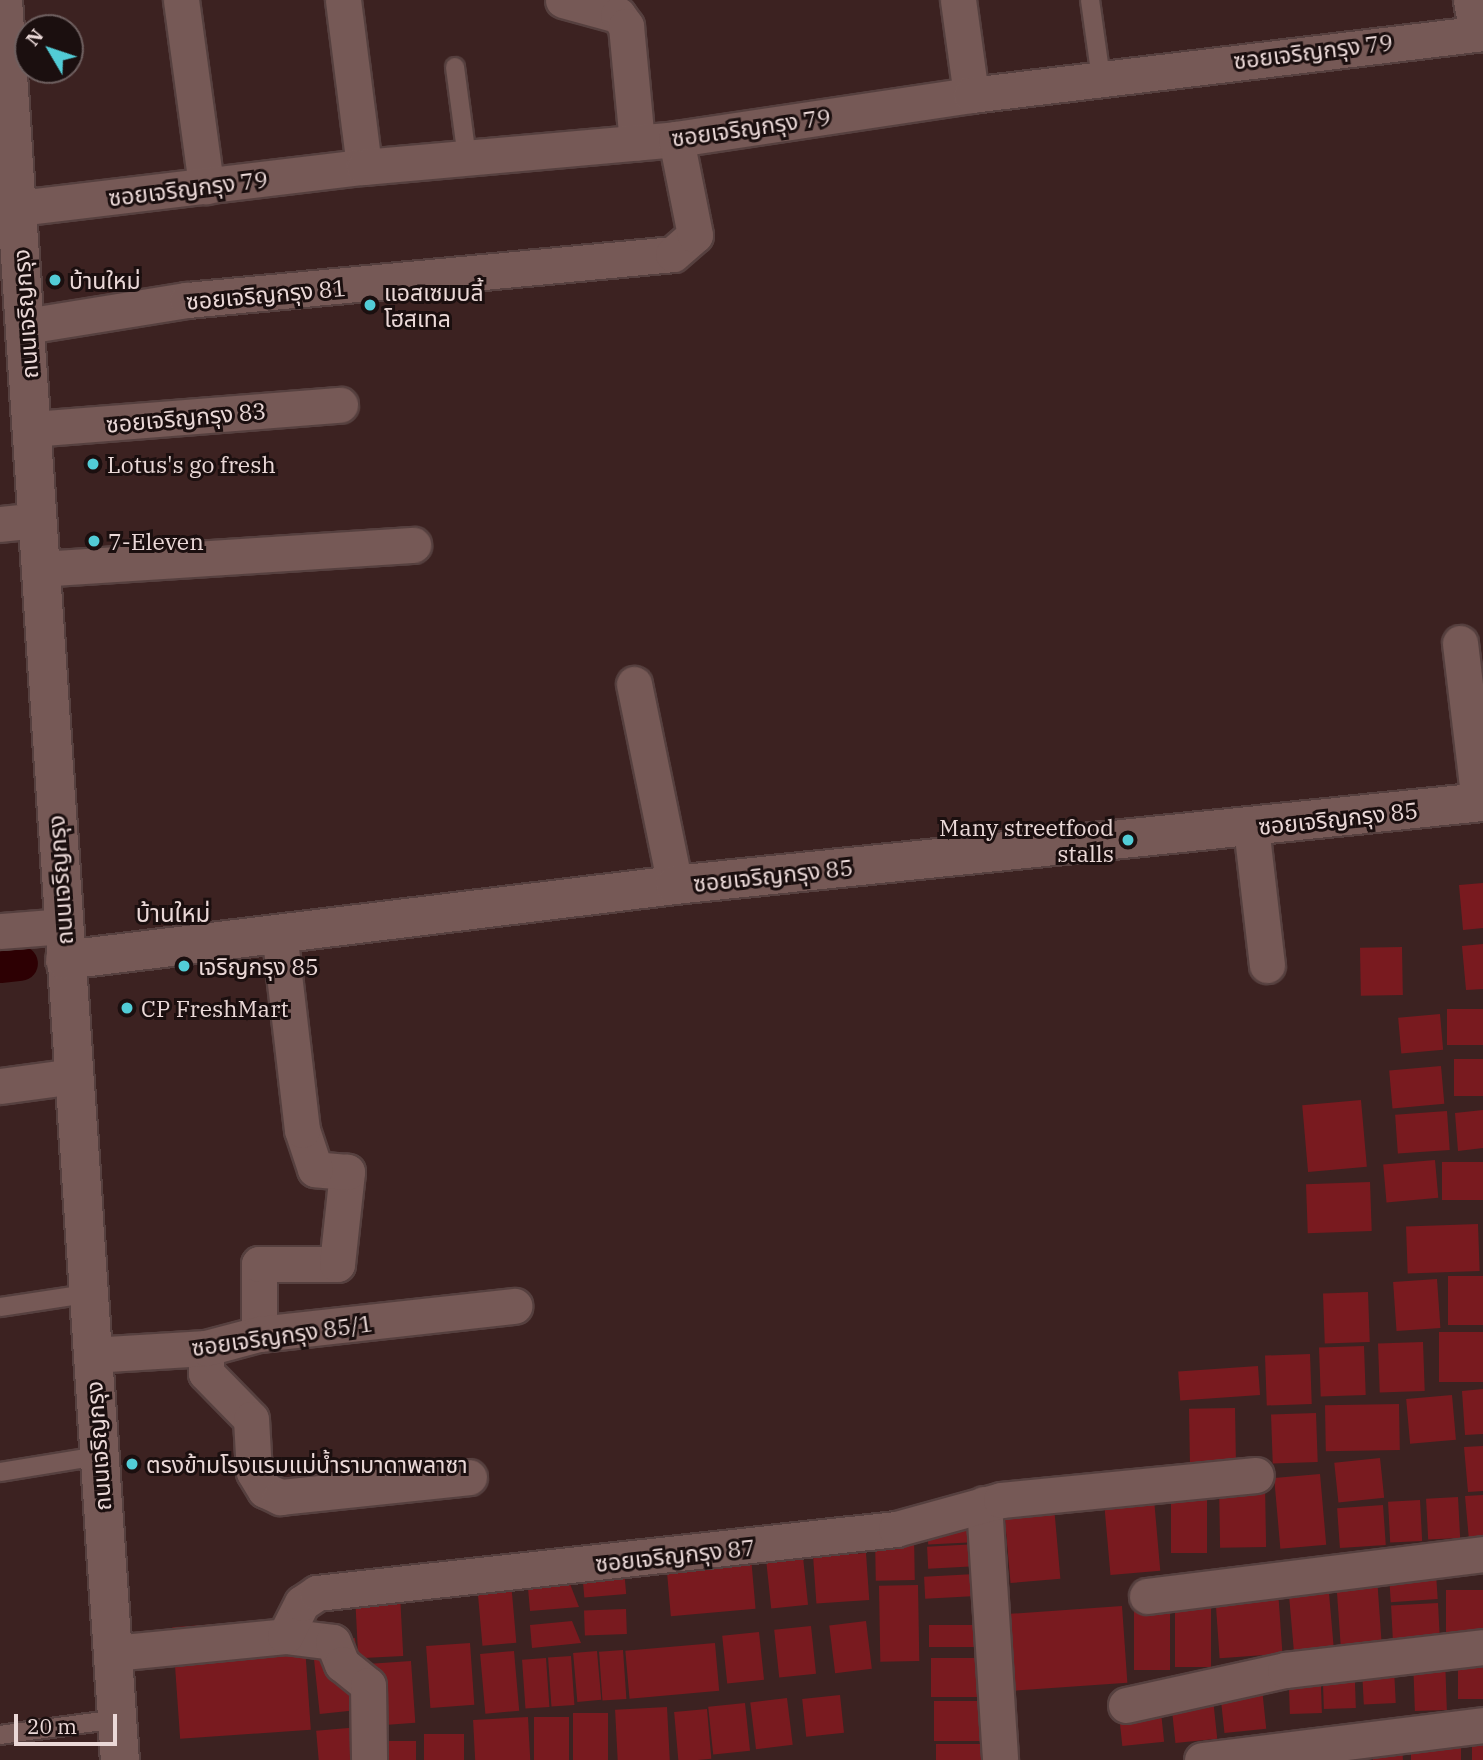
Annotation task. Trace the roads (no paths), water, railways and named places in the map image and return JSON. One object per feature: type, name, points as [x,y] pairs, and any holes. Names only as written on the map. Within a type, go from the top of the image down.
[{"type":"main road","name":"ถนนเจริญกรุง","points":[[4,0],[7,153],[18,208],[17,317],[32,429],[18,522],[39,569],[74,1076],[86,1294],[120,1760]]},
{"type":"main road","name":"ซอยเจริญกรุง 85","points":[[64,943],[279,932],[675,884],[1481,802]]},
{"type":"street","points":[[181,0],[206,186]]},
{"type":"street","points":[[342,0],[364,167]]},
{"type":"street","points":[[563,0],[618,15],[626,26],[637,142]]},
{"type":"street","points":[[958,0],[971,95]]},
{"type":"street","name":"ซอยเจริญกรุง 79","points":[[18,208],[364,167],[676,139],[1477,22]]},
{"type":"street","name":"ซอยเจริญกรุง 81","points":[[17,317],[673,254],[695,235],[676,139]]},
{"type":"street","name":"ซอยเจริญกรุง 83","points":[[32,429],[340,405]]},
{"type":"street","points":[[39,569],[413,545]]},
{"type":"street","points":[[1460,643],[1481,802]]},
{"type":"street","points":[[634,684],[675,884]]},
{"type":"street","points":[[1251,827],[1267,965]]},
{"type":"street","points":[[0,931],[64,943]]},
{"type":"street","points":[[259,1334],[259,1264],[337,1264],[347,1172],[315,1169],[302,1130],[279,932]]},
{"type":"street","points":[[0,1086],[74,1076]]},
{"type":"street","name":"ซอยเจริญกรุง 85/1","points":[[91,1355],[206,1348],[259,1334],[514,1307]]},
{"type":"street","points":[[206,1348],[206,1373],[251,1419],[254,1472],[265,1490],[280,1497],[469,1477]]},
{"type":"street","name":"ซอยเจริญกรุง 87","points":[[285,1636],[302,1603],[317,1594],[896,1529],[984,1504],[1256,1475]]},
{"type":"street","points":[[984,1504],[1000,1760]]},
{"type":"street","points":[[1147,1596],[1483,1554]]},
{"type":"street","points":[[113,1653],[285,1636],[331,1641],[342,1664],[365,1680],[370,1693],[369,1760]]},
{"type":"street","points":[[1126,1704],[1285,1670],[1483,1647]]},
{"type":"street","points":[[1202,1760],[1483,1725]]},
{"type":"lane","points":[[1090,0],[1101,78]]},
{"type":"lane","points":[[455,67],[467,158]]},
{"type":"lane","points":[[0,1307],[86,1294]]},
{"type":"lane","points":[[0,1472],[98,1457]]},
{"type":"lane","points":[[0,1735],[117,1719]]},
{"type":"waterway","points":[[0,965],[20,963]]},
{"type":"place","name":"บ้านใหม่","points":[[55,280]]},
{"type":"place","name":"แอสเซมบลี้ โฮสเทล","points":[[370,305]]},
{"type":"place","name":"Lotus's go fresh","points":[[93,464]]},
{"type":"place","name":"7-Eleven","points":[[94,541]]},
{"type":"place","name":"Many streetfood stalls","points":[[1128,840]]},
{"type":"place","name":"เจริญกรุง 85","points":[[184,966]]},
{"type":"place","name":"CP FreshMart","points":[[127,1008]]},
{"type":"place","name":"ตรงข้ามโรงแรมแม่น้ำรามาดาพลาซา","points":[[132,1464]]},
{"type":"district","name":"บ้านใหม่","points":[[173,914]]}]
